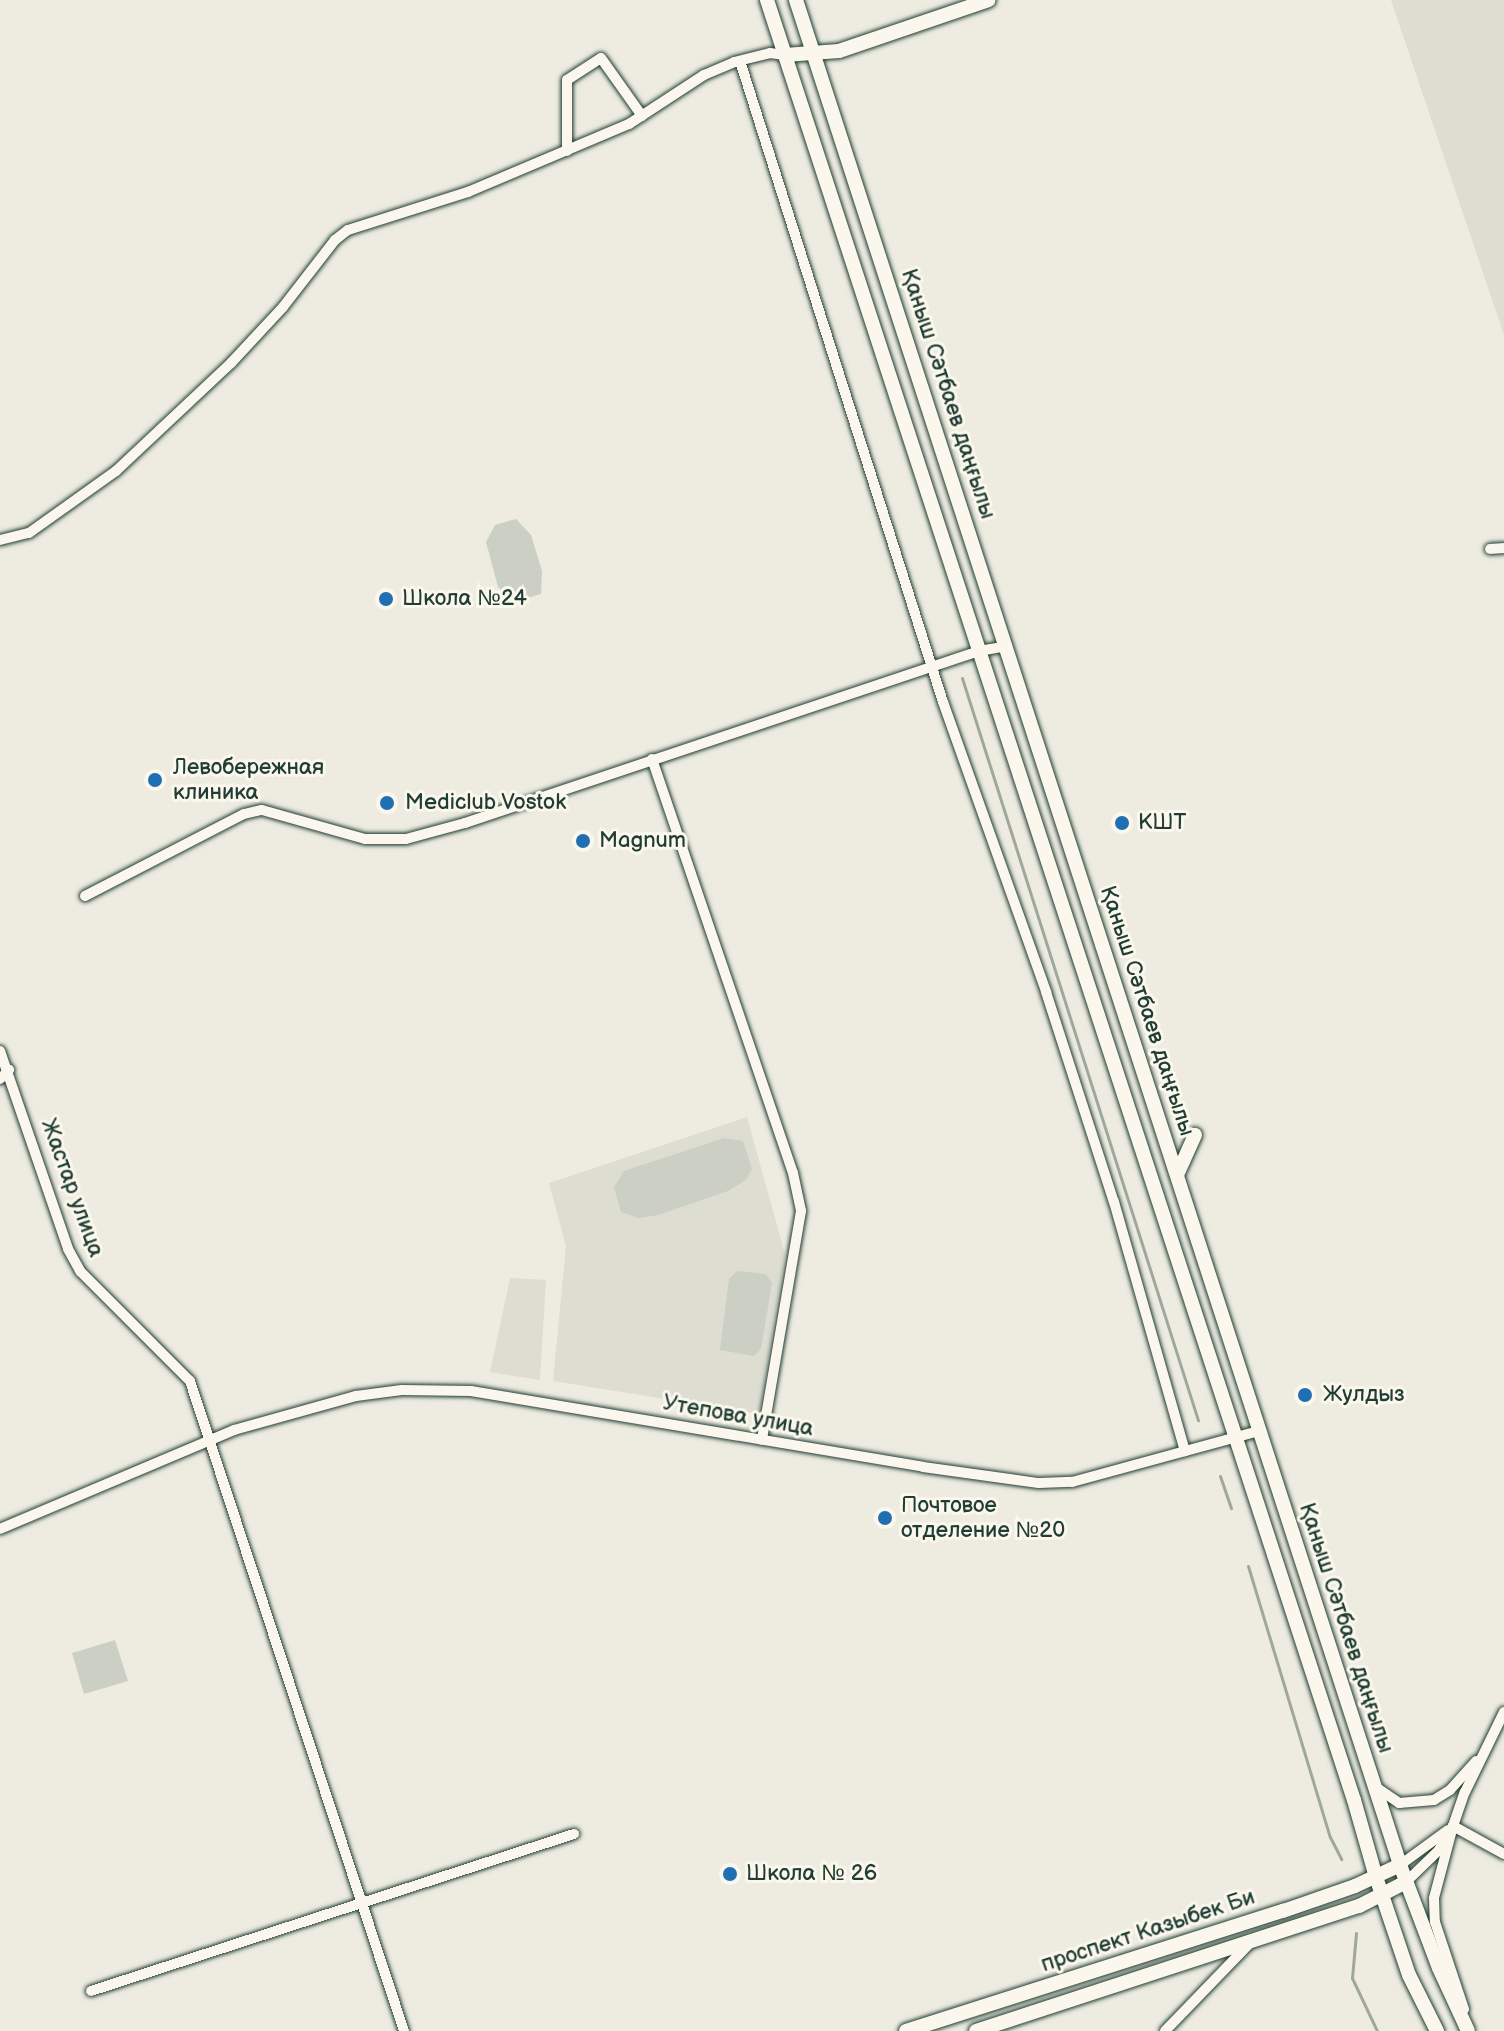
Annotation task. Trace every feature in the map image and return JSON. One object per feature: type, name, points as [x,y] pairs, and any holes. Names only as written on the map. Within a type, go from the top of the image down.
[{"type":"main road","name":"Қаныш Сәтбаев даңғылы","points":[[767,0],[1354,1800],[1376,1877],[1409,1975],[1437,2031]]},
{"type":"main road","name":"Қаныш Сәтбаев даңғылы","points":[[796,0],[1400,1865],[1470,2031]]},
{"type":"main road","points":[[785,55],[839,51],[989,0]]},
{"type":"main road","points":[[1177,1175],[1195,1135]]},
{"type":"main road","name":"проспект Казыбек Би","points":[[906,2031],[1127,1962],[1376,1877],[1400,1865]]},
{"type":"main road","name":"проспект Казыбек Би","points":[[976,2031],[1249,1944],[1383,1896],[1406,1882]]},
{"type":"street","points":[[0,540],[29,533],[116,471],[231,363],[283,307],[335,240],[348,230],[468,192],[567,151],[642,116],[704,75],[770,53],[785,55]]},
{"type":"street","points":[[567,151],[567,80],[601,58],[642,116]]},
{"type":"street","points":[[740,61],[932,667],[1094,1142],[1185,1451]]},
{"type":"street","points":[[1490,549],[1504,548]]},
{"type":"street","points":[[85,896],[244,814],[262,810],[365,839],[406,839],[465,823],[979,651],[1006,646]]},
{"type":"street","points":[[652,759],[783,1144],[801,1211],[762,1440]]},
{"type":"street","name":"Жастар улица","points":[[0,1051],[68,1249],[81,1272],[190,1381],[211,1440]]},
{"type":"street","points":[[0,1079],[9,1070]]},
{"type":"street","name":"Утепова улица","points":[[0,1529],[194,1444],[234,1430],[338,1400],[402,1390],[471,1391],[1039,1483],[1072,1482],[1259,1431]]},
{"type":"street","points":[[211,1440],[404,2031]]},
{"type":"street","points":[[1406,1882],[1439,1850],[1453,1826],[1502,1717]]},
{"type":"street","points":[[1374,1786],[1399,1803],[1434,1800],[1450,1790],[1485,1751]]},
{"type":"street","points":[[1453,1826],[1504,1854]]},
{"type":"street","points":[[1400,1865],[1453,1826]]},
{"type":"street","points":[[1453,1826],[1434,1898],[1435,1922],[1470,2031]]},
{"type":"street","points":[[91,1991],[574,1834]]},
{"type":"street","points":[[1165,2031],[1249,1944]]},
{"type":"shaded area","points":[[1391,0],[1504,0],[1504,335]]},
{"type":"shaded area","points":[[516,519],[531,535],[542,571],[541,594],[514,602],[498,587],[486,542],[495,525]]},
{"type":"shaded area","points":[[747,1117],[785,1254],[759,1414],[553,1381],[566,1246],[549,1183]]},
{"type":"shaded area","points":[[724,1138],[743,1141],[752,1169],[746,1180],[728,1191],[658,1215],[639,1218],[621,1212],[614,1187],[624,1171]]},
{"type":"shaded area","points":[[737,1271],[766,1274],[772,1283],[761,1349],[754,1356],[720,1350],[729,1279]]},
{"type":"shaded area","points":[[510,1278],[546,1280],[540,1380],[490,1372]]},
{"type":"shaded area","points":[[115,1640],[128,1681],[84,1694],[72,1653]]},
{"type":"waterway","points":[[962,678],[1198,1420]]},
{"type":"waterway","points":[[1220,1476],[1231,1508]]},
{"type":"waterway","points":[[1248,1566],[1330,1837],[1341,1859]]},
{"type":"waterway","points":[[1356,1933],[1352,1978],[1377,2031]]},
{"type":"place","name":"Школа №24","points":[[386,599]]},
{"type":"place","name":"Левобережная клиника","points":[[155,780]]},
{"type":"place","name":"Mediclub Vostok","points":[[387,803]]},
{"type":"place","name":"КШТ","points":[[1122,823]]},
{"type":"place","name":"Magnum","points":[[583,841]]},
{"type":"place","name":"Жулдыз","points":[[1305,1395]]},
{"type":"place","name":"Почтовое отделение №20","points":[[885,1518]]},
{"type":"place","name":"Школа № 26","points":[[730,1874]]}]
